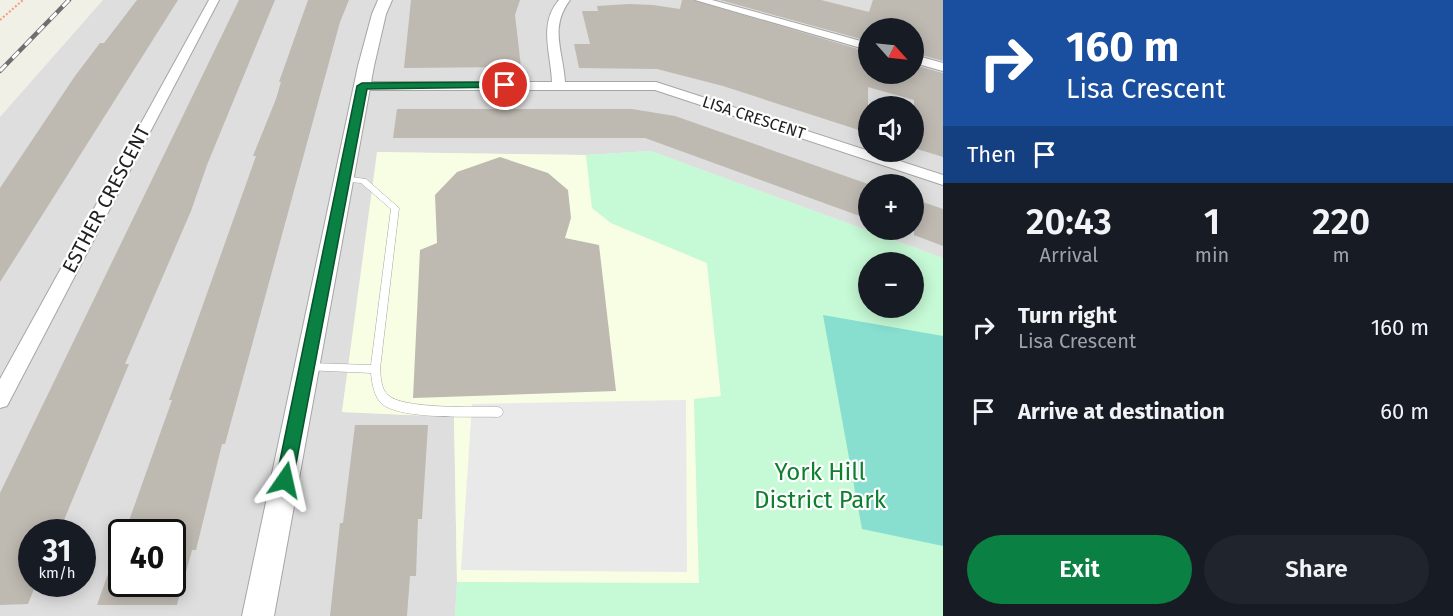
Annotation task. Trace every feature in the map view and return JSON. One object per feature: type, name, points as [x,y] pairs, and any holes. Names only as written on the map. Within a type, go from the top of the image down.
[{"type":"street","name":"ESTHER CRESCENT","points":[[0,399],[214,0]]},
{"type":"street","points":[[258,616],[362,86],[379,14],[385,0]]},
{"type":"street","points":[[560,85],[550,24],[556,8],[565,0]]},
{"type":"street","points":[[699,0],[858,44]]},
{"type":"street","points":[[924,62],[943,67]]},
{"type":"street","name":"LISA CRESCENT","points":[[362,86],[656,86],[943,180]]},
{"type":"lane","points":[[343,179],[363,181],[395,208],[375,369],[377,388],[385,401],[405,408],[498,412]]},
{"type":"lane","points":[[307,368],[375,369]]},
{"type":"path","points":[[0,20],[23,0]]},
{"type":"shaded area","points":[[103,0],[943,0],[943,258],[894,240],[924,240],[924,174],[858,174],[858,227],[651,151],[586,155],[378,152],[342,412],[454,417],[457,582],[455,616],[0,616],[0,117]]},
{"type":"shaded area","points":[[377,152],[586,155],[592,208],[611,223],[707,263],[721,397],[694,399],[699,584],[457,582],[454,417],[342,412]]},
{"type":"shaded area","points":[[823,315],[943,336],[943,546],[862,529]]},
{"type":"shaded area","points":[[686,400],[687,572],[461,570],[472,404]]},
{"type":"green space","name":"York Hill District Park","points":[[651,151],[858,227],[858,240],[894,240],[943,258],[943,616],[455,616],[457,582],[699,583],[694,399],[721,396],[707,263],[611,223],[592,208],[586,155]]},
{"type":"building","points":[[137,0],[178,0],[0,282],[0,188],[75,76]]},
{"type":"building","points":[[239,0],[275,0],[207,165],[191,211],[125,364],[129,364],[64,519],[18,519],[18,597],[31,597],[28,604],[0,605],[0,493]]},
{"type":"building","points":[[308,0],[349,0],[340,22],[225,444],[222,444],[196,550],[192,550],[186,572],[186,519],[130,519],[172,400],[169,400],[256,156],[253,156],[276,99],[281,82],[279,82]]},
{"type":"building","points":[[411,0],[520,0],[515,15],[521,67],[404,68]]},
{"type":"building","points":[[682,0],[693,0],[858,49],[858,84],[924,84],[924,68],[943,73],[943,157],[924,151],[924,96],[900,96],[868,87],[868,96],[858,96],[858,130],[723,86],[657,69],[579,68],[574,44],[590,44],[582,11],[598,11],[597,6],[629,4],[680,9]]},
{"type":"building","points":[[720,0],[821,0],[869,12],[873,0],[943,0],[943,61],[924,56],[924,18],[858,18],[858,38]]},
{"type":"building","points":[[397,109],[632,109],[675,116],[858,180],[858,215],[645,138],[393,138]]},
{"type":"building","points":[[500,157],[548,173],[568,190],[571,218],[565,238],[599,245],[616,391],[413,398],[420,250],[437,243],[435,195],[457,172]]},
{"type":"building","points":[[924,202],[943,209],[943,246],[924,239]]},
{"type":"building","points":[[355,425],[428,425],[422,519],[418,519],[416,576],[410,576],[407,616],[330,616],[340,523],[343,523]]},
{"type":"building","points":[[108,574],[108,597],[179,597],[177,605],[97,605]]},
{"type":"railway","points":[[0,71],[69,0]]},
{"type":"route","points":[[285,480],[362,86],[505,85]]}]
